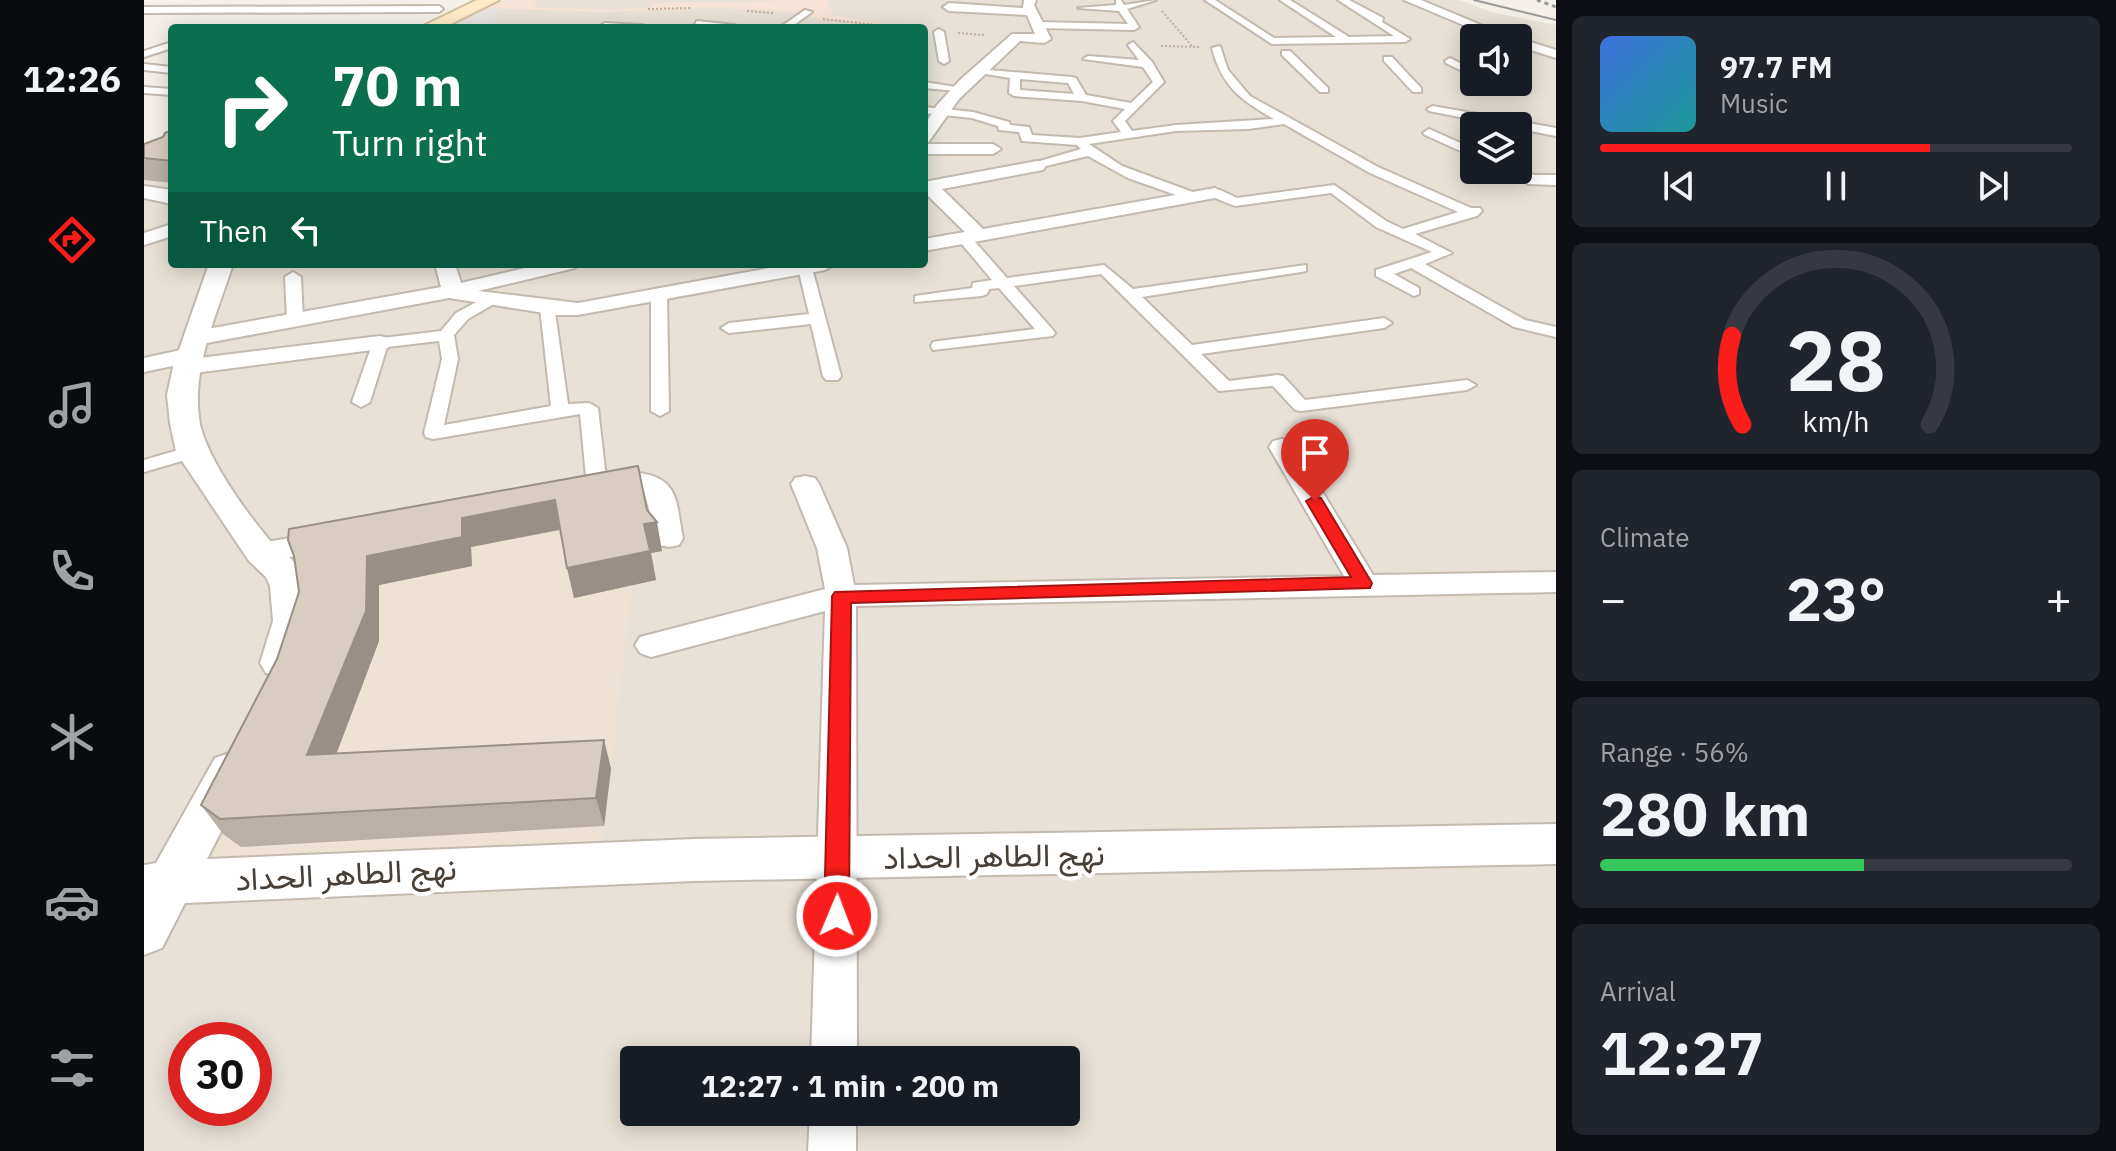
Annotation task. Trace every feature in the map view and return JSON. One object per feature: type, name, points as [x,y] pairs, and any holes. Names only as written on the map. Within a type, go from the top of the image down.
[{"type":"main road","points":[[435,24],[491,0]]},
{"type":"main road","points":[[429,24],[442,4]]},
{"type":"street","points":[[162,10],[184,0]]},
{"type":"street","points":[[241,15],[249,0]]},
{"type":"street","points":[[333,10],[350,0]]},
{"type":"street","points":[[1082,8],[1152,0]]},
{"type":"street","points":[[1209,0],[1272,41],[1405,39],[1371,20],[1380,20],[1342,0]]},
{"type":"street","points":[[1284,0],[1349,41]]},
{"type":"street","points":[[1410,0],[1470,24]]},
{"type":"street","points":[[144,10],[241,15],[267,11],[356,10],[442,4]]},
{"type":"street","points":[[949,7],[1033,12],[1134,27],[1120,5]]},
{"type":"street","points":[[345,19],[356,10]]},
{"type":"street","points":[[286,22],[307,11]]},
{"type":"street","points":[[931,111],[1017,37],[1044,39],[1033,12]]},
{"type":"street","points":[[791,24],[806,15]]},
{"type":"street","points":[[939,32],[944,61]]},
{"type":"street","points":[[1316,41],[1324,56]]},
{"type":"street","points":[[1129,135],[1119,121],[1159,82],[1133,45]]},
{"type":"street","points":[[144,54],[168,46]]},
{"type":"street","points":[[1532,46],[1556,54]]},
{"type":"street","points":[[1217,48],[1223,71],[1246,98],[1374,170],[1479,210],[1400,234]]},
{"type":"street","points":[[1286,53],[1324,90]]},
{"type":"street","points":[[1388,59],[1417,90]]},
{"type":"street","points":[[1450,61],[1460,66]]},
{"type":"street","points":[[978,72],[1072,80],[1089,64],[1148,64]]},
{"type":"street","points":[[144,67],[168,70]]},
{"type":"street","points":[[1015,76],[1014,93],[1082,98],[1133,107]]},
{"type":"street","points":[[1072,80],[1082,98]]},
{"type":"street","points":[[928,85],[957,88]]},
{"type":"street","points":[[144,90],[168,92]]},
{"type":"street","points":[[1433,109],[1556,132]]},
{"type":"street","points":[[931,111],[973,115],[1005,124],[1003,128],[1025,129],[1026,138],[1084,147],[1127,172],[1193,197]]},
{"type":"street","points":[[939,346],[1047,333],[1003,283],[931,186],[1037,166],[1084,147],[1129,135],[1176,128],[1248,126],[1288,120]]},
{"type":"street","points":[[1429,133],[1460,147]]},
{"type":"street","points":[[928,149],[993,149]]},
{"type":"street","points":[[1534,180],[1556,180]]},
{"type":"street","points":[[928,244],[1215,193],[1235,202],[1334,189],[1381,224],[1445,253],[1381,273],[1414,291]]},
{"type":"street","points":[[144,192],[168,196]]},
{"type":"street","points":[[144,239],[168,231]]},
{"type":"street","points":[[1412,263],[1520,324],[1556,332]]},
{"type":"street","points":[[220,268],[191,353],[182,395],[192,452],[261,553],[282,571],[285,579],[292,621],[265,701]]},
{"type":"street","points":[[446,268],[453,291],[462,296],[578,309],[803,268]]},
{"type":"street","points":[[144,365],[295,320],[453,291],[536,268]]},
{"type":"street","points":[[815,268],[819,318],[832,376]]},
{"type":"street","points":[[1130,294],[1301,268]]},
{"type":"street","points":[[921,299],[982,291],[978,286],[1104,269],[1225,387],[1277,380],[1301,406],[1467,385]]},
{"type":"street","points":[[293,277],[295,320]]},
{"type":"street","points":[[659,293],[660,411]]},
{"type":"street","points":[[191,353],[380,343],[446,335],[462,316],[491,299]]},
{"type":"street","points":[[548,308],[560,410]]},
{"type":"street","points":[[729,328],[819,318]]},
{"type":"street","points":[[1188,351],[1384,323]]},
{"type":"street","points":[[446,335],[450,359],[433,433],[560,410],[589,408],[597,487]]},
{"type":"street","points":[[361,402],[380,343]]},
{"type":"street","points":[[1282,447],[1363,583]]},
{"type":"street","points":[[144,466],[192,452]]},
{"type":"street","points":[[567,493],[641,481],[655,484],[659,489],[669,538]]},
{"type":"street","points":[[805,484],[832,548],[841,596],[834,1046]]},
{"type":"street","points":[[261,553],[353,535]]},
{"type":"street","points":[[651,645],[841,596],[1363,583],[1556,582]]},
{"type":"street","points":[[144,932],[157,884],[245,742]]},
{"type":"street","name":"نهج الطاهر الحداد","points":[[157,884],[694,860],[1556,844]]},
{"type":"street","points":[[832,1151],[833,1126]]},
{"type":"path","points":[[634,10],[698,7]]},
{"type":"path","points":[[744,10],[874,24]]},
{"type":"path","points":[[1162,12],[1192,47]]},
{"type":"path","points":[[939,32],[1017,37]]},
{"type":"shaded area","points":[[516,0],[1459,0],[1495,13],[1556,25],[1556,1151],[144,1151],[144,164],[168,153],[168,268],[928,268],[928,24],[447,24],[491,2]]},
{"type":"shaded area","points":[[537,0],[533,7],[607,10],[651,8],[653,3],[827,0],[833,15],[883,24],[852,24],[774,10],[714,8],[603,12],[477,8],[492,3]]},
{"type":"shaded area","points":[[473,8],[500,9],[492,24],[446,24]]},
{"type":"shaded area","points":[[644,486],[662,551],[649,554],[656,580],[632,586],[601,854],[197,863],[297,645],[304,551]]},
{"type":"building","points":[[168,132],[168,161],[144,158],[144,144],[163,137]]},
{"type":"building","points":[[638,466],[647,510],[657,522],[644,524],[650,551],[567,568],[555,500],[462,518],[462,537],[367,556],[366,611],[307,755],[604,740],[596,798],[220,819],[201,805],[277,659],[299,592],[294,556],[288,540],[289,529]]},
{"type":"tram line","points":[[1474,0],[1556,20]]},
{"type":"railway","points":[[1537,0],[1556,7]]},
{"type":"route","points":[[837,916],[841,596],[1363,583],[1315,501]]}]
